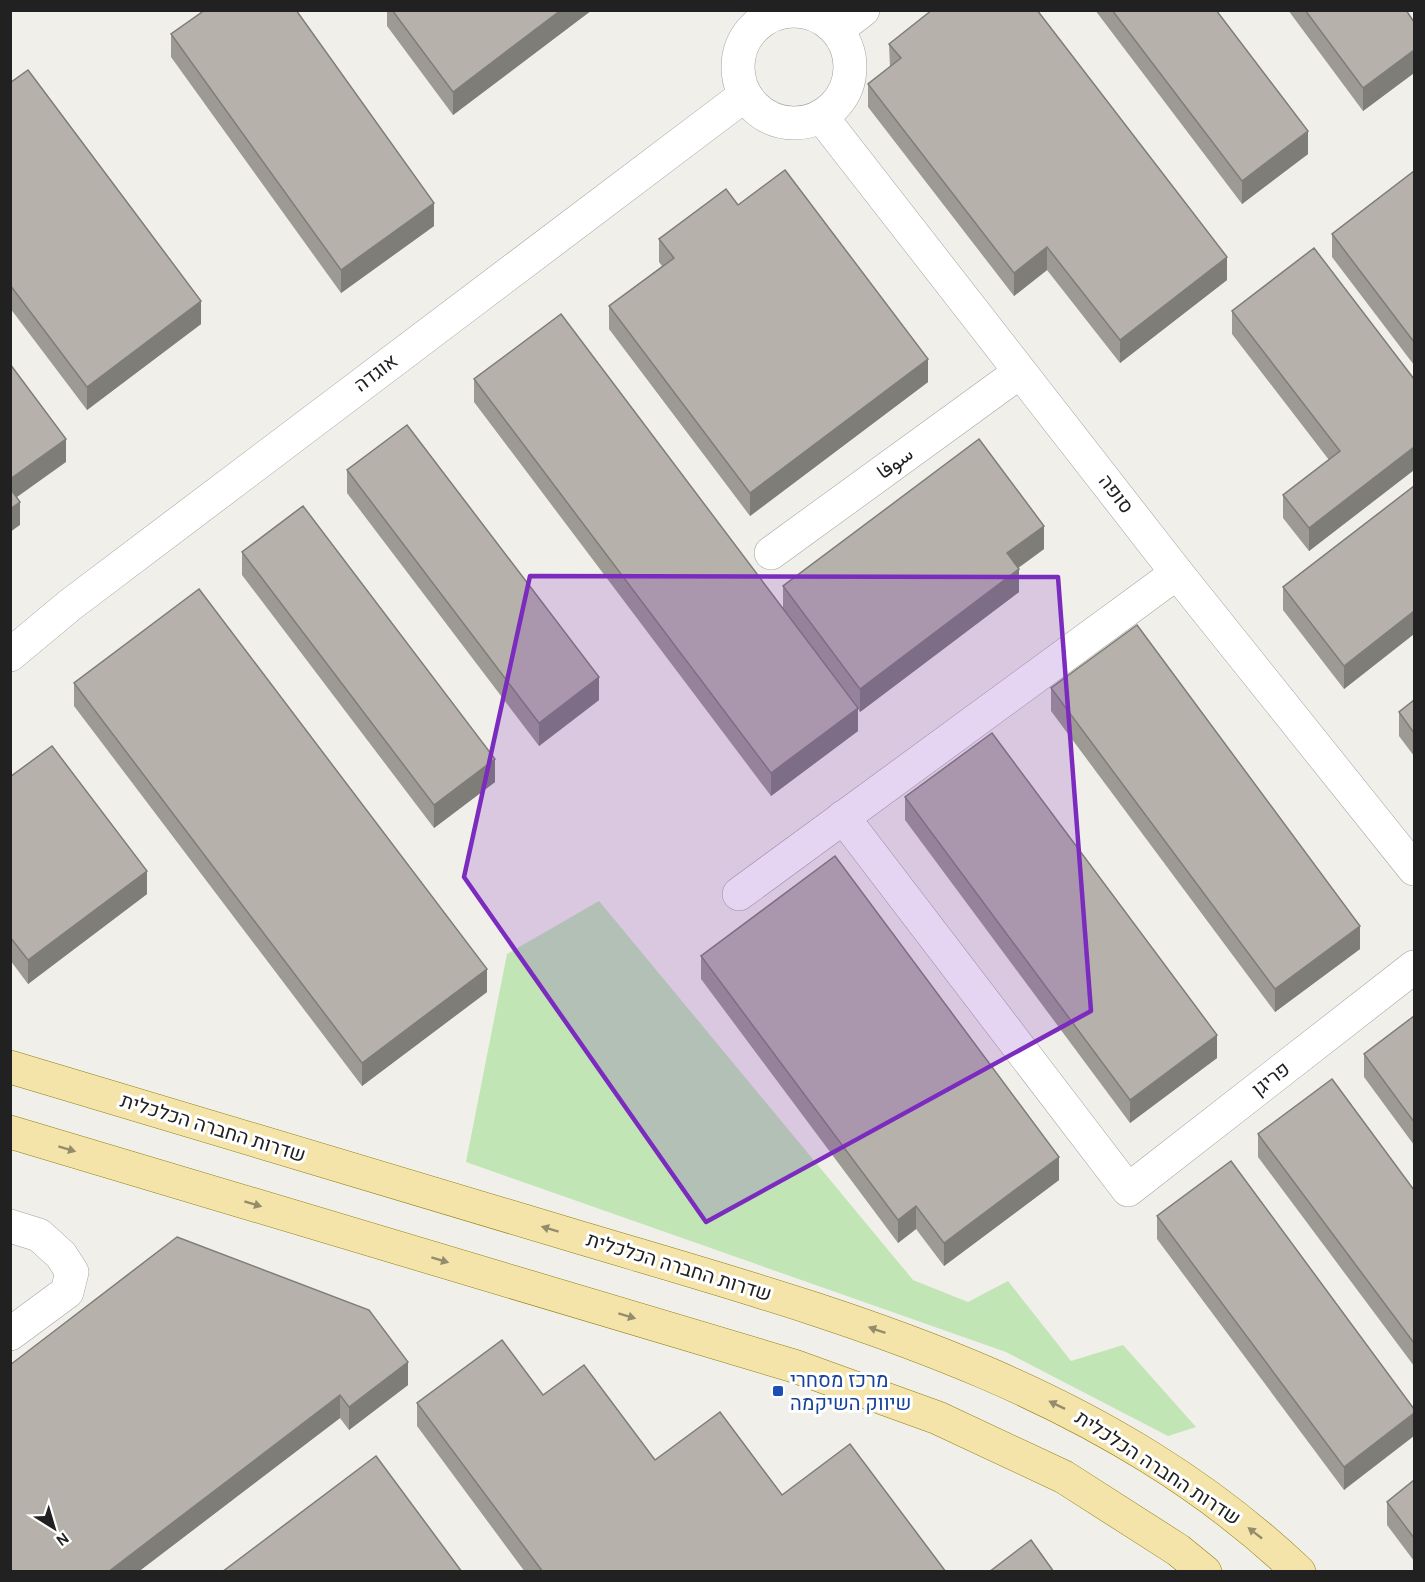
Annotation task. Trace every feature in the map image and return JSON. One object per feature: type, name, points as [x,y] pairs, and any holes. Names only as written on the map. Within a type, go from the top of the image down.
[{"type":"main road","name":"שדרות החברה הכלכלית","points":[[10,1067],[814,1308],[962,1361],[1094,1423],[1215,1500],[1271,1545],[1299,1572]]},
{"type":"main road","points":[[10,1132],[794,1366],[928,1414],[1064,1477],[1178,1550],[1205,1572]]},
{"type":"street","points":[[837,30],[863,10]]},
{"type":"street","points":[[803,11],[822,18],[837,30],[850,60],[849,76],[844,92],[834,105],[821,116],[805,122],[787,122],[770,118],[755,108],[745,94],[739,78],[738,60],[742,44],[763,14],[803,11]]},
{"type":"street","name":"אוגדה","points":[[10,655],[70,605],[745,94]]},
{"type":"street","name":"סופה","points":[[821,116],[1177,573],[1414,869]]},
{"type":"street","name":"سوفا","points":[[771,553],[1020,372]]},
{"type":"street","points":[[739,894],[1177,573]]},
{"type":"street","name":"פריגן","points":[[843,817],[1128,1190],[1414,967]]},
{"type":"street","points":[[10,1226],[39,1235],[61,1255],[72,1272],[67,1292],[10,1334]]},
{"type":"highlighted area","points":[[530,576],[1058,577],[1091,1011],[706,1222],[464,877]]},
{"type":"green space","points":[[599,901],[913,1280],[968,1302],[1008,1281],[1071,1361],[1123,1345],[1196,1427],[1168,1436],[1006,1352],[466,1162],[507,954]]},
{"type":"building","points":[[205,10],[296,10],[434,203],[341,270],[171,34]]},
{"type":"building","points":[[392,10],[561,10],[453,92]]},
{"type":"building","points":[[932,10],[1037,10],[1227,257],[1120,340],[1047,247],[1014,273],[868,84],[901,58],[889,44]]},
{"type":"building","points":[[1112,10],[1216,10],[1308,131],[1242,181]]},
{"type":"building","points":[[1305,10],[1406,10],[1414,22],[1414,50],[1363,88]]},
{"type":"building","points":[[28,70],[201,301],[87,387],[10,285],[10,83]]},
{"type":"building","points":[[785,170],[928,359],[750,493],[609,306],[674,258],[659,239],[726,189],[738,205]]},
{"type":"building","points":[[1414,171],[1414,342],[1332,234]]},
{"type":"building","points":[[1314,248],[1414,379],[1414,447],[1309,528],[1283,495],[1340,451],[1232,311]]},
{"type":"building","points":[[561,314],[858,708],[771,773],[474,379]]},
{"type":"building","points":[[10,364],[66,439],[10,479]]},
{"type":"building","points":[[407,425],[599,677],[539,723],[347,470]]},
{"type":"building","points":[[979,439],[1044,526],[1007,553],[1019,569],[860,689],[783,586]]},
{"type":"building","points":[[1414,486],[1414,611],[1344,666],[1283,587]]},
{"type":"building","points":[[10,488],[20,502],[10,509]]},
{"type":"building","points":[[303,506],[495,759],[434,805],[242,552]]},
{"type":"building","points":[[199,589],[487,969],[362,1063],[74,683]]},
{"type":"building","points":[[1137,625],[1360,926],[1275,989],[1051,688]]},
{"type":"building","points":[[1414,700],[1414,733],[1399,712]]},
{"type":"building","points":[[992,733],[1217,1035],[1130,1100],[905,797]]},
{"type":"building","points":[[52,746],[147,871],[28,960],[10,937],[10,777]]},
{"type":"building","points":[[835,856],[1059,1157],[944,1243],[916,1206],[898,1220],[701,956]]},
{"type":"building","points":[[1414,1016],[1414,1122],[1364,1054]]},
{"type":"building","points":[[1332,1079],[1414,1190],[1414,1343],[1258,1134]]},
{"type":"building","points":[[1231,1161],[1414,1409],[1414,1413],[1344,1467],[1157,1216]]},
{"type":"building","points":[[177,1237],[369,1310],[408,1362],[349,1407],[340,1395],[108,1572],[10,1572],[10,1365]]},
{"type":"building","points":[[502,1340],[543,1395],[584,1365],[655,1460],[720,1412],[782,1495],[850,1444],[946,1572],[543,1572],[417,1403]]},
{"type":"building","points":[[376,1456],[462,1572],[222,1572]]},
{"type":"building","points":[[1414,1480],[1414,1538],[1387,1502]]},
{"type":"building","points":[[1031,1540],[1054,1572],[989,1572]]},
{"type":"place","name":"מרכז מסחרי שיווק השיקמה","points":[[778,1391]]}]
